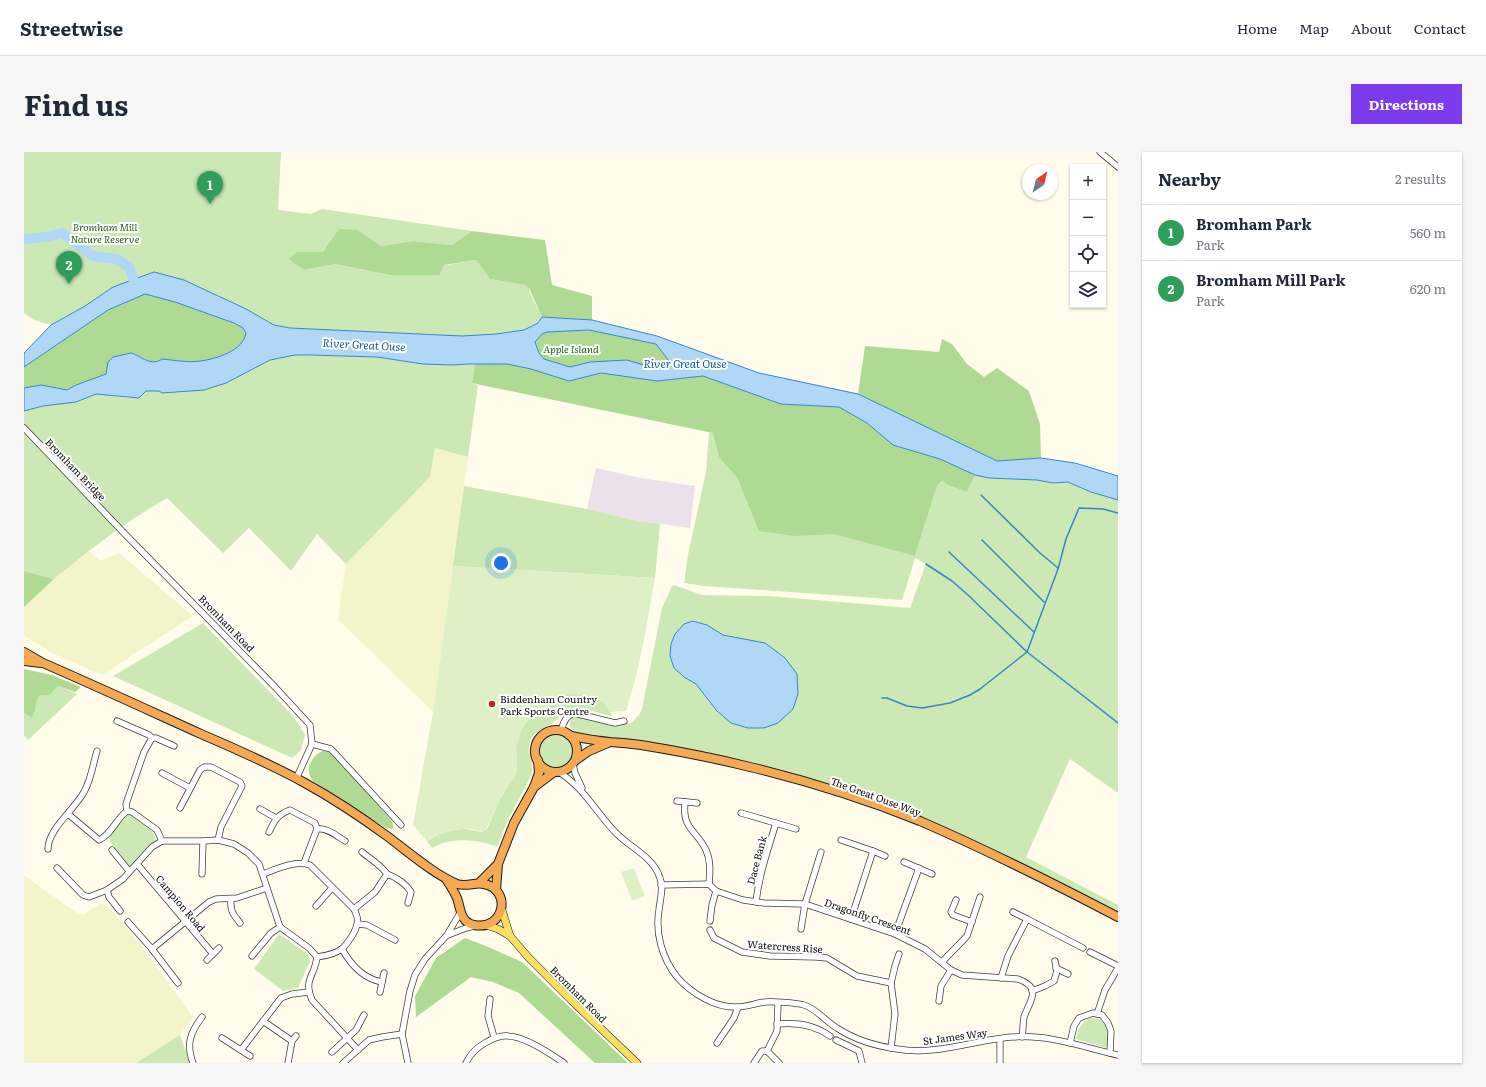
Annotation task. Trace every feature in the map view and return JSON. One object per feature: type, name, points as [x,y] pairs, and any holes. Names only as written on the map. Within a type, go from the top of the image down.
[{"type":"highway","points":[[24,652],[43,663],[244,753],[326,795],[357,815],[446,879],[464,886],[475,884],[486,884],[496,890],[501,899],[502,910],[496,920],[486,926],[476,926],[467,922],[460,913],[459,903],[461,895],[475,884],[498,864]]},
{"type":"highway","points":[[24,661],[43,663]]},
{"type":"highway","points":[[496,890],[498,864],[514,823],[534,787],[539,773],[536,746],[540,738],[547,732],[561,731],[569,735],[577,746],[577,755],[574,762],[567,769],[557,772],[534,787]]},
{"type":"highway","name":"The Great Ouse Way","points":[[569,735],[587,740],[668,749],[751,767],[801,780],[870,803],[959,838],[1118,917]]},
{"type":"highway","name":"The Great Ouse Way","points":[[574,762],[589,751],[611,742]]},
{"type":"highway","points":[[538,760],[546,770],[557,772]]},
{"type":"highway","points":[[446,879],[459,903]]},
{"type":"main road","name":"Bromham Road","points":[[502,910],[510,936]]},
{"type":"main road","name":"Bromham Road","points":[[486,926],[498,928],[510,936],[529,958],[637,1063]]},
{"type":"street","points":[[1100,152],[1118,167]]},
{"type":"street","name":"Bromham Bridge","points":[[24,428],[114,523]]},
{"type":"street","name":"Bromham Road","points":[[114,523],[304,718],[310,725],[312,744]]},
{"type":"street","points":[[561,731],[566,718],[570,714],[574,713],[615,723],[624,721]]},
{"type":"street","points":[[117,721],[150,735],[152,738],[156,738],[174,746]]},
{"type":"street","points":[[127,811],[126,804],[144,752],[152,738]]},
{"type":"street","points":[[296,779],[312,744],[331,749],[401,825]]},
{"type":"street","points":[[48,849],[48,844],[52,835],[84,793],[97,751]]},
{"type":"street","points":[[574,762],[575,773],[583,791]]},
{"type":"street","points":[[180,808],[200,770],[204,767],[211,767],[240,782],[242,786],[221,827],[218,840]]},
{"type":"street","points":[[557,772],[568,778],[583,791]]},
{"type":"street","points":[[162,773],[190,788]]},
{"type":"street","name":"St James Way","points":[[583,791],[616,833],[629,845],[646,856],[655,868],[661,879],[662,885],[657,925],[661,947],[668,964],[678,978],[695,993],[719,1004],[738,1007],[767,1001],[805,1005],[817,1012],[835,1028],[866,1042],[900,1050],[926,1051],[1022,1037],[1051,1039],[1118,1055]]},
{"type":"street","points":[[678,801],[697,803]]},
{"type":"street","points":[[662,885],[709,884],[709,859],[702,844],[687,826],[684,813],[685,802]]},
{"type":"street","points":[[260,809],[276,818]]},
{"type":"street","points":[[269,832],[276,818],[282,812],[290,810],[315,823],[317,829],[304,863]]},
{"type":"street","points":[[68,814],[98,840],[105,837],[121,816],[127,811]]},
{"type":"street","points":[[127,811],[132,812],[157,830],[162,841]]},
{"type":"street","points":[[741,813],[796,829]]},
{"type":"street","name":"Dace Bank","points":[[756,902],[759,878],[776,823]]},
{"type":"street","points":[[317,829],[321,828],[344,841]]},
{"type":"street","points":[[57,868],[83,895],[87,897],[107,890],[123,879],[152,847],[162,841],[218,840],[234,844],[248,853],[259,864],[280,927],[308,948],[316,958]]},
{"type":"street","points":[[841,840],[885,856]]},
{"type":"street","points":[[202,874],[203,841]]},
{"type":"street","points":[[112,850],[129,871]]},
{"type":"street","points":[[851,919],[873,851]]},
{"type":"street","points":[[362,852],[387,874],[408,887],[411,892],[408,903]]},
{"type":"street","points":[[801,929],[805,904],[821,852]]},
{"type":"street","points":[[904,862],[932,874]]},
{"type":"street","points":[[263,874],[295,863],[310,865],[354,909],[358,924],[342,949],[316,958]]},
{"type":"street","name":"Campion Road","points":[[137,864],[213,954]]},
{"type":"street","points":[[895,934],[919,868]]},
{"type":"street","points":[[354,909],[375,892],[387,874]]},
{"type":"street","name":"Dragonfly Crescent","points":[[709,884],[716,891],[743,900],[764,903],[805,904],[851,919],[895,934],[925,949],[951,970],[962,975],[1018,979],[1026,982],[1032,988],[1032,991]]},
{"type":"street","points":[[152,949],[216,898],[231,899],[267,888]]},
{"type":"street","points":[[316,906],[332,888]]},
{"type":"street","points":[[107,890],[109,897],[120,911]]},
{"type":"street","points":[[710,921],[716,891]]},
{"type":"street","points":[[942,962],[967,936],[980,897]]},
{"type":"street","points":[[231,899],[230,908],[240,924]]},
{"type":"street","points":[[956,900],[951,912],[953,915],[972,922]]},
{"type":"street","points":[[1013,912],[1083,948]]},
{"type":"street","points":[[408,1063],[402,1034],[410,991],[415,975],[425,959],[447,935],[460,913]]},
{"type":"street","points":[[1001,978],[1008,956],[1027,918]]},
{"type":"street","points":[[128,922],[152,949],[178,983]]},
{"type":"street","points":[[358,924],[367,925],[395,940]]},
{"type":"street","points":[[447,935],[476,926]]},
{"type":"street","points":[[252,956],[271,933],[280,927]]},
{"type":"street","name":"Watercress Rise","points":[[710,930],[714,938],[742,952],[770,956],[827,958],[857,976],[891,982]]},
{"type":"street","points":[[206,960],[219,948]]},
{"type":"street","points":[[342,949],[349,962],[357,969],[368,977],[382,982]]},
{"type":"street","points":[[1090,952],[1118,967],[1105,990],[1097,1014]]},
{"type":"street","points":[[891,1048],[895,1014],[891,982],[899,954]]},
{"type":"street","points":[[316,958],[309,979],[309,992],[312,1000],[358,1050]]},
{"type":"street","points":[[1022,1037],[1025,1016],[1033,995],[1032,991],[1054,981],[1057,971],[1055,961]]},
{"type":"street","points":[[1056,968],[1068,974]]},
{"type":"street","points":[[939,1002],[941,986],[951,970]]},
{"type":"street","points":[[380,992],[384,973]]},
{"type":"street","points":[[241,1050],[281,998],[292,994],[309,992]]},
{"type":"street","points":[[490,999],[488,1016],[494,1038]]},
{"type":"street","points":[[767,1051],[777,1032],[778,1003]]},
{"type":"street","points":[[717,1044],[734,1018],[738,1007]]},
{"type":"street","points":[[1070,1043],[1074,1026],[1079,1018],[1093,1013],[1102,1014],[1108,1022],[1111,1031],[1110,1053]]},
{"type":"street","points":[[332,1052],[356,1030],[364,1015]]},
{"type":"street","points":[[193,1063],[189,1048],[190,1035],[202,1017]]},
{"type":"street","points":[[263,1021],[292,1041]]},
{"type":"street","points":[[777,1024],[798,1023],[818,1029],[859,1051],[862,1063]]},
{"type":"street","points":[[343,1063],[369,1040],[402,1034]]},
{"type":"street","points":[[466,1063],[479,1046],[494,1038],[510,1035],[535,1044],[564,1063]]},
{"type":"street","points":[[288,1063],[292,1041],[296,1036]]},
{"type":"street","points":[[222,1038],[250,1056]]},
{"type":"street","points":[[1000,1039],[1000,1063]]},
{"type":"street","points":[[859,1051],[864,1047],[866,1042]]},
{"type":"street","points":[[754,1063],[762,1051],[767,1051]]},
{"type":"street","points":[[767,1051],[779,1063]]},
{"type":"shaded area","points":[[596,468],[640,478],[695,486],[690,528],[634,520],[587,509]]},
{"type":"green space","name":"Bromham Mill Nature Reserve","points":[[24,152],[281,152],[278,210],[311,214],[322,209],[472,231],[451,245],[413,241],[381,246],[358,230],[323,252],[297,252],[288,259],[304,270],[335,264],[390,275],[476,260],[490,279],[525,285],[529,288],[542,317],[538,323],[524,330],[496,334],[462,336],[290,328],[274,325],[246,309],[217,296],[113,287],[85,306],[51,325],[34,320],[24,313]]},
{"type":"green space","points":[[339,229],[358,230],[381,246],[413,241],[451,245],[472,231],[545,240],[552,285],[592,296],[592,320],[542,317],[529,288],[525,285],[490,279],[476,260],[444,265],[439,275],[390,275],[335,264],[304,270],[288,259],[297,252],[323,252]]},
{"type":"green space","points":[[145,294],[175,302],[234,323],[243,328],[246,333],[244,339],[240,345],[228,353],[206,360],[191,362],[162,359],[154,362],[131,353],[108,362],[106,374],[76,385],[67,390],[41,385],[24,388],[24,367],[108,310]]},
{"type":"green space","name":"Apple Island","points":[[589,330],[656,344],[669,361],[661,368],[590,362],[570,367],[544,359],[539,353],[535,342],[542,334],[547,332]]},
{"type":"green space","points":[[942,339],[952,344],[967,364],[984,377],[997,368],[1029,391],[1040,424],[1041,458],[997,461],[858,394],[865,346],[939,352]]},
{"type":"green space","points":[[295,355],[377,357],[424,364],[475,364],[472,383],[478,385],[468,457],[435,448],[430,477],[346,564],[317,534],[291,571],[249,528],[223,553],[167,498],[109,536],[54,579],[24,571],[24,411],[43,406],[76,402],[96,394],[130,398],[146,391],[204,390],[226,383],[270,360]]},
{"type":"green space","points":[[475,364],[507,364],[531,369],[569,381],[601,373],[657,381],[703,376],[781,404],[839,407],[867,423],[893,445],[940,459],[975,475],[967,492],[948,485],[942,481],[937,486],[915,556],[834,534],[796,536],[759,531],[737,477],[719,457],[713,433],[472,383]]},
{"type":"green space","points":[[709,432],[716,434],[814,527],[915,556],[937,486],[942,481],[948,485],[967,492],[975,475],[989,478],[1037,480],[1053,483],[1068,482],[1091,492],[1118,500],[1118,793],[1070,759],[1026,857],[1118,905],[1118,913],[1020,862],[945,827],[851,792],[780,770],[732,758],[664,745],[595,737],[595,734],[580,733],[571,728],[569,725],[571,720],[569,718],[573,715],[616,725],[628,722],[630,724],[639,715],[642,709],[662,608],[672,586],[674,585],[702,595],[769,596],[910,608],[926,564],[915,558],[902,600],[704,586],[684,583],[688,555],[706,472]]},
{"type":"green space","points":[[435,448],[468,457],[433,712],[338,619],[346,564],[430,477]]},
{"type":"green space","points":[[464,486],[660,524],[655,578],[453,566]]},
{"type":"green space","points":[[88,550],[100,561],[119,553],[193,616],[102,675],[52,653],[24,636],[24,607]]},
{"type":"green space","name":"Biddenham Country Park Sports Centre","points":[[453,566],[655,578],[639,662],[626,711],[610,712],[603,701],[577,694],[566,694],[529,719],[522,729],[516,746],[517,772],[500,799],[485,831],[469,829],[452,830],[437,835],[427,841],[413,825],[433,712]]},
{"type":"green space","points":[[24,571],[54,579],[24,607]]},
{"type":"green space","points":[[203,623],[294,717],[305,735],[301,750],[292,758],[113,676]]},
{"type":"green space","points":[[24,669],[52,675],[81,687],[75,692],[58,686],[50,695],[40,695],[32,718],[24,713]]},
{"type":"green space","points":[[58,686],[77,694],[28,740],[24,735],[24,713],[32,718],[40,695],[50,695]]},
{"type":"green space","points":[[566,694],[577,694],[603,701],[612,715],[572,708],[534,735],[529,747],[532,774],[507,822],[497,847],[481,842],[464,840],[439,844],[432,848],[427,841],[439,834],[452,830],[464,829],[482,832],[487,829],[500,799],[517,772],[516,746],[519,735],[525,723],[533,715]]},
{"type":"green space","points":[[556,734],[568,739],[573,751],[568,763],[556,768],[544,763],[539,751],[544,739]]},
{"type":"green space","points":[[322,751],[329,752],[335,756],[390,819],[393,823],[393,828],[386,828],[313,781],[309,773],[310,764],[312,760]]},
{"type":"green space","points":[[127,814],[130,814],[153,832],[156,841],[130,867],[109,840],[111,832]]},
{"type":"green space","points":[[634,868],[645,896],[632,901],[621,872]]},
{"type":"green space","points":[[24,875],[74,911],[83,915],[99,904],[103,904],[108,907],[130,931],[193,1017],[180,1035],[136,1063],[24,1063]]},
{"type":"green space","points":[[279,934],[308,954],[310,961],[298,988],[283,991],[254,969]]},
{"type":"green space","points":[[465,938],[522,962],[628,1063],[595,1063],[519,993],[493,982],[471,977],[416,1017],[415,996],[436,958]]},
{"type":"green space","points":[[1090,1018],[1101,1020],[1108,1028],[1109,1037],[1106,1048],[1076,1039],[1080,1027]]},
{"type":"green space","points":[[180,1035],[190,1063],[136,1063]]},
{"type":"water","name":"River Great Ouse","points":[[154,272],[184,280],[246,309],[274,325],[290,328],[462,336],[496,334],[524,330],[538,323],[542,317],[592,320],[657,336],[759,373],[858,394],[997,461],[1041,458],[1075,463],[1118,476],[1118,500],[1091,492],[1068,482],[1053,483],[1037,480],[989,478],[975,475],[940,459],[893,445],[867,423],[839,407],[781,404],[703,376],[657,381],[601,373],[569,381],[531,369],[507,364],[423,364],[377,357],[295,355],[270,360],[226,383],[204,390],[162,393],[159,391],[146,391],[139,398],[96,394],[76,402],[43,406],[24,411],[24,388],[41,385],[67,390],[76,385],[106,374],[108,362],[113,357],[131,353],[154,362],[162,359],[196,362],[228,353],[240,345],[244,339],[246,333],[243,328],[234,323],[175,302],[145,294],[108,310],[24,367],[24,353],[51,325],[85,306],[113,287]],"holes":[[[589,330],[656,344],[669,361],[661,368],[647,366],[627,360],[590,362],[570,367],[544,359],[539,353],[535,342],[542,334],[547,332]]]},
{"type":"water","points":[[693,621],[707,625],[723,635],[765,643],[785,658],[797,674],[798,694],[793,709],[778,723],[764,728],[748,728],[731,723],[717,711],[696,684],[684,677],[674,668],[670,656],[671,644],[675,634],[684,624]]},
{"type":"waterway","points":[[24,239],[46,237],[62,233],[93,256],[117,259],[129,267],[137,290]]},
{"type":"waterway","points":[[981,495],[1040,553],[1058,568]]},
{"type":"waterway","points":[[882,698],[887,698],[907,706],[922,708],[950,703],[970,695],[980,689],[1027,652],[1058,569],[1066,539],[1079,508],[1103,509],[1118,513]]},
{"type":"waterway","points":[[982,540],[1044,602]]},
{"type":"waterway","points":[[949,552],[1034,632]]},
{"type":"waterway","points":[[926,564],[952,581],[1027,652],[1118,723]]},
{"type":"place","name":"Bromham Park","points":[[210,204]]},
{"type":"place","name":"Bromham Mill Park","points":[[69,284]]},
{"type":"place","name":"Biddenham Country Park Sports Centre","points":[[492,704]]}]
